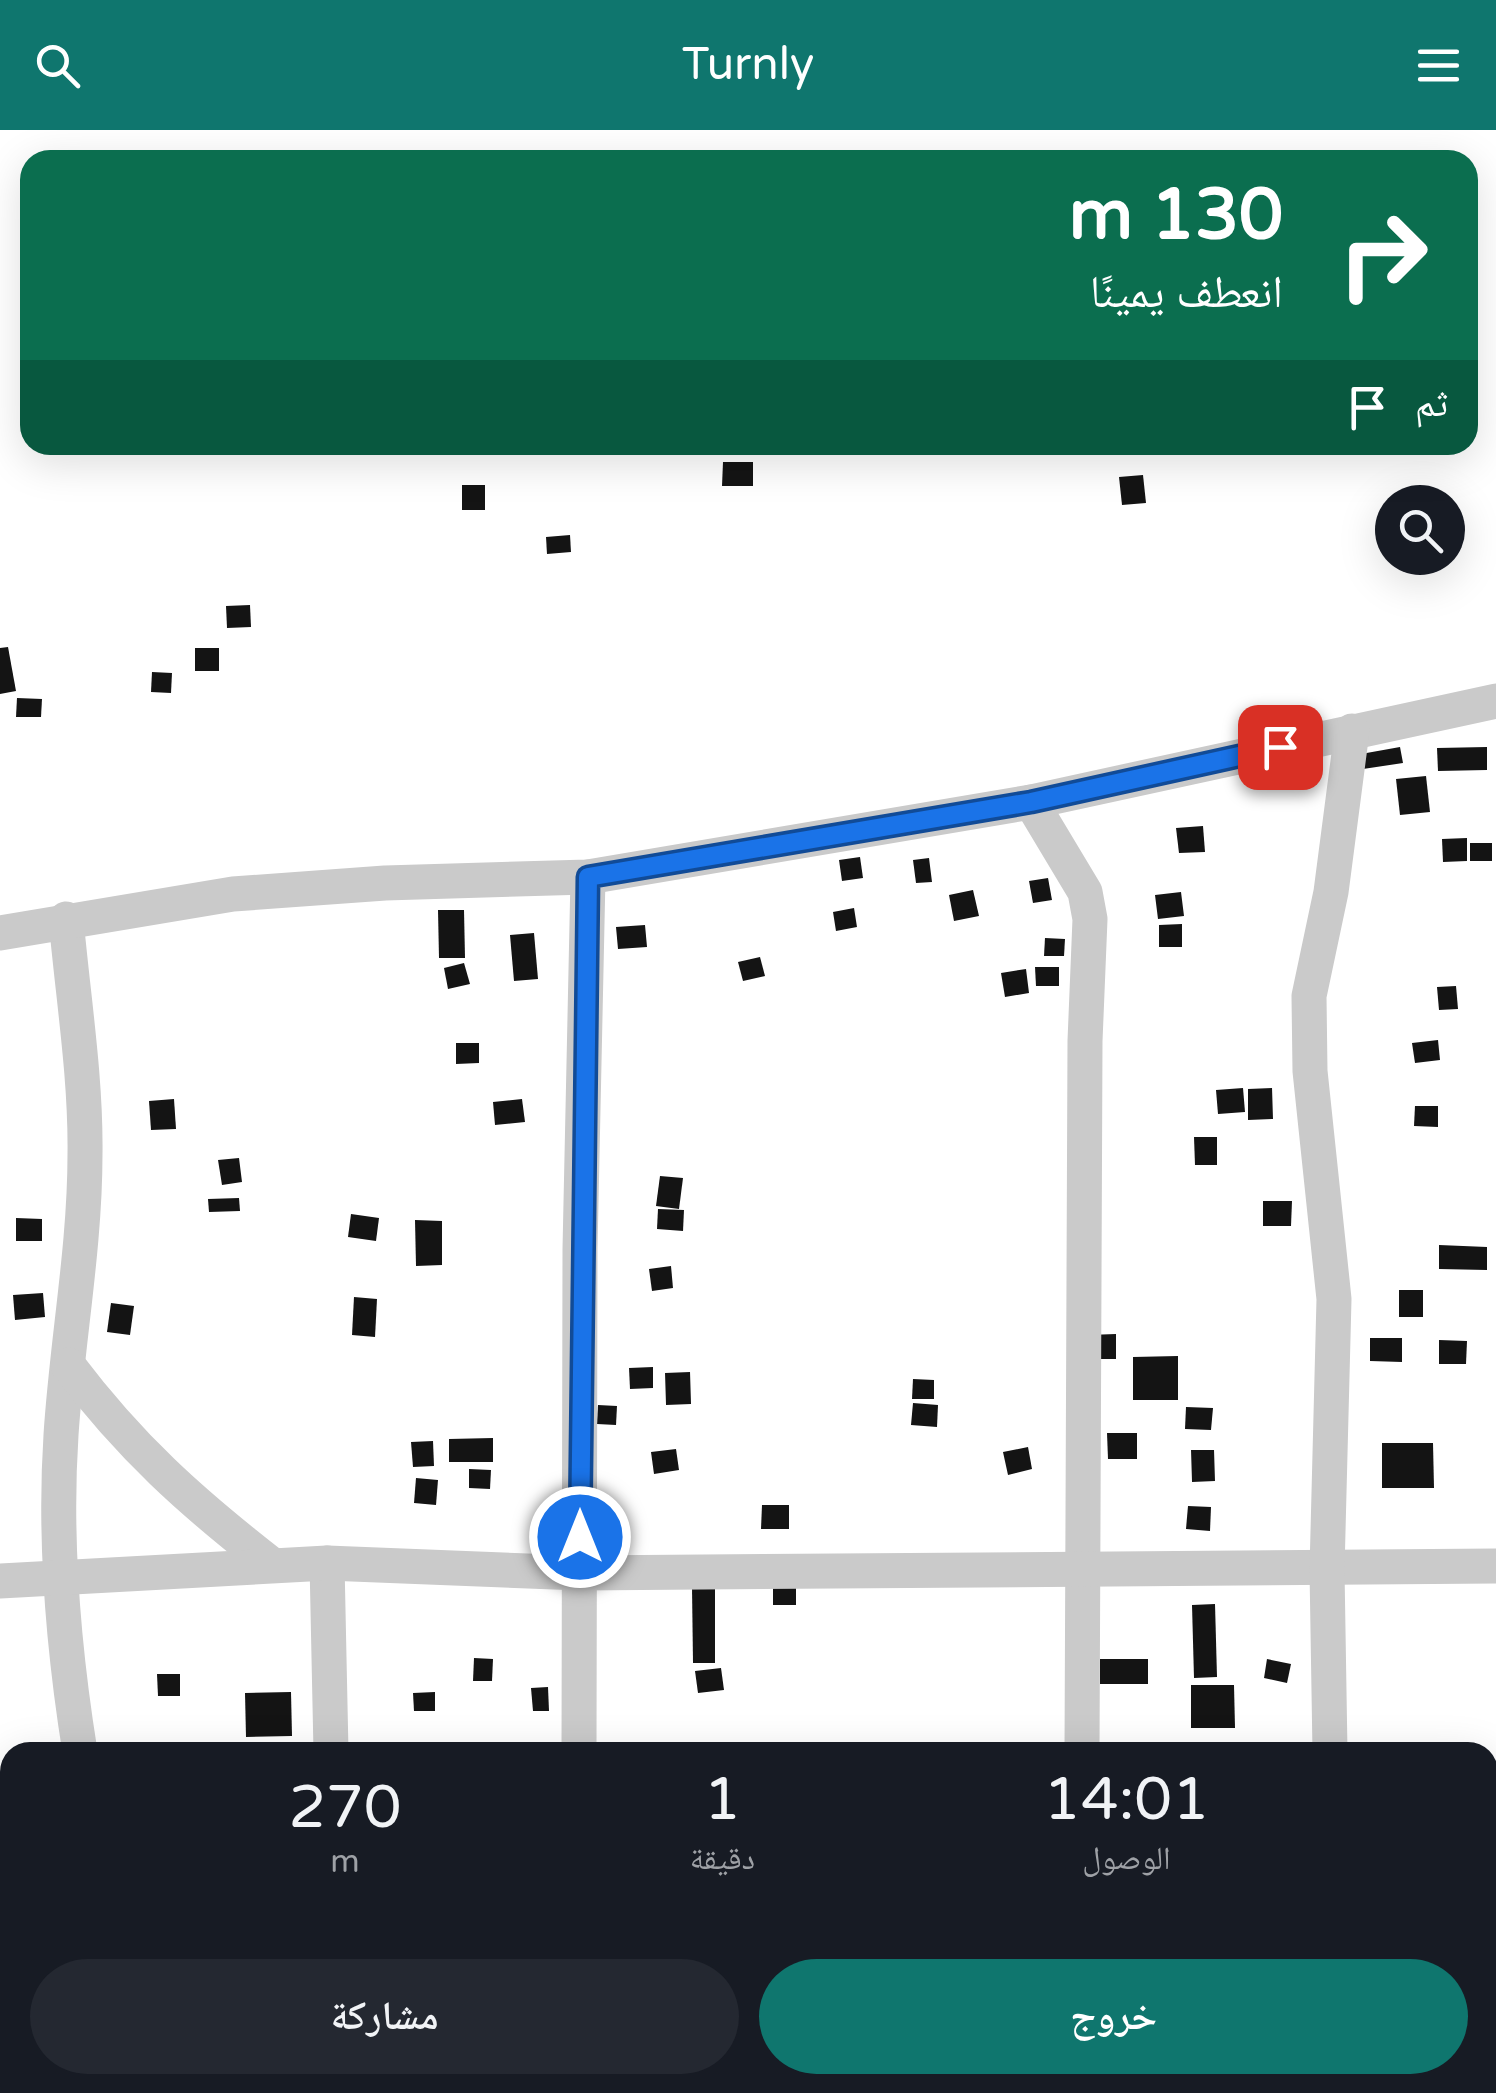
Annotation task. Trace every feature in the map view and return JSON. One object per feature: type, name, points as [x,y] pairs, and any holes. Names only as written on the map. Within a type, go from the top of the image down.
[{"type":"street","points":[[0,933],[233,894],[385,883],[588,877],[1031,802],[1496,701]]},
{"type":"street","points":[[1330,1742],[1326,1570],[1334,1299],[1310,1071],[1309,996],[1331,892],[1352,731]]},
{"type":"street","points":[[1031,802],[1085,892],[1090,918],[1084,1042],[1082,1742]]},
{"type":"street","points":[[579,1742],[580,1249],[588,877]]},
{"type":"street","points":[[66,920],[86,1152],[77,1308],[61,1434],[58,1581],[79,1742]]},
{"type":"street","points":[[68,1365],[130,1442],[191,1502],[270,1564]]},
{"type":"street","points":[[0,1581],[58,1581],[328,1563],[580,1573],[1496,1566]]},
{"type":"street","points":[[328,1563],[330,1742]]},
{"type":"building","points":[[723,462],[753,462],[753,486],[722,486]]},
{"type":"building","points":[[1143,475],[1146,503],[1122,505],[1119,477]]},
{"type":"building","points":[[462,485],[485,485],[485,510],[462,510]]},
{"type":"building","points":[[570,535],[571,552],[547,554],[546,537]]},
{"type":"building","points":[[250,605],[251,627],[227,628],[226,606]]},
{"type":"building","points":[[8,647],[16,691],[0,694],[0,648]]},
{"type":"building","points":[[195,648],[219,648],[219,671],[195,671]]},
{"type":"building","points":[[152,672],[172,673],[171,693],[151,692]]},
{"type":"building","points":[[17,698],[42,699],[41,717],[16,717]]},
{"type":"building","points":[[1400,747],[1403,763],[1363,769],[1361,754]]},
{"type":"building","points":[[1487,747],[1487,770],[1438,771],[1437,748]]},
{"type":"building","points":[[1426,776],[1430,812],[1400,815],[1396,779]]},
{"type":"building","points":[[1203,826],[1205,852],[1179,853],[1176,828]]},
{"type":"building","points":[[1467,838],[1467,861],[1443,862],[1442,839]]},
{"type":"building","points":[[1470,843],[1492,843],[1492,861],[1470,861]]},
{"type":"building","points":[[860,857],[863,878],[842,881],[839,860]]},
{"type":"building","points":[[929,858],[932,882],[916,883],[913,860]]},
{"type":"building","points":[[1048,878],[1052,900],[1033,903],[1029,881]]},
{"type":"building","points":[[973,890],[979,916],[954,921],[949,895]]},
{"type":"building","points":[[1181,892],[1184,916],[1158,919],[1155,895]]},
{"type":"building","points":[[854,908],[857,927],[836,931],[833,912]]},
{"type":"building","points":[[438,910],[464,910],[465,958],[439,958]]},
{"type":"building","points":[[1182,924],[1182,947],[1159,947],[1159,925]]},
{"type":"building","points":[[645,925],[647,947],[618,949],[616,927]]},
{"type":"building","points":[[534,933],[538,979],[514,981],[510,935]]},
{"type":"building","points":[[1045,938],[1065,939],[1064,956],[1044,956]]},
{"type":"building","points":[[760,957],[765,976],[743,981],[738,962]]},
{"type":"building","points":[[464,963],[470,984],[448,989],[444,968]]},
{"type":"building","points":[[1035,967],[1059,967],[1059,986],[1036,986]]},
{"type":"building","points":[[1026,969],[1029,993],[1005,997],[1001,973]]},
{"type":"building","points":[[1456,986],[1458,1009],[1439,1010],[1437,987]]},
{"type":"building","points":[[1438,1040],[1440,1060],[1415,1063],[1412,1043]]},
{"type":"building","points":[[456,1043],[479,1043],[479,1063],[456,1064]]},
{"type":"building","points":[[1243,1088],[1245,1112],[1218,1114],[1216,1090]]},
{"type":"building","points":[[1272,1088],[1273,1119],[1248,1120],[1248,1089]]},
{"type":"building","points":[[174,1099],[176,1129],[151,1130],[149,1101]]},
{"type":"building","points":[[522,1099],[525,1122],[495,1125],[493,1102]]},
{"type":"building","points":[[1415,1106],[1438,1106],[1438,1127],[1414,1126]]},
{"type":"building","points":[[1194,1137],[1217,1137],[1217,1165],[1195,1165]]},
{"type":"building","points":[[239,1158],[242,1182],[222,1185],[218,1160]]},
{"type":"building","points":[[660,1176],[683,1178],[679,1209],[656,1206]]},
{"type":"building","points":[[239,1198],[240,1211],[209,1212],[208,1199]]},
{"type":"building","points":[[1263,1201],[1292,1201],[1291,1226],[1263,1226]]},
{"type":"building","points":[[658,1209],[684,1210],[683,1231],[657,1229]]},
{"type":"building","points":[[351,1214],[379,1218],[376,1241],[348,1237]]},
{"type":"building","points":[[16,1218],[42,1219],[42,1241],[16,1241]]},
{"type":"building","points":[[415,1220],[442,1221],[442,1265],[416,1266]]},
{"type":"building","points":[[1439,1245],[1487,1247],[1487,1270],[1439,1269]]},
{"type":"building","points":[[671,1266],[673,1288],[652,1291],[649,1269]]},
{"type":"building","points":[[1399,1290],[1423,1290],[1423,1317],[1399,1317]]},
{"type":"building","points":[[43,1293],[45,1317],[15,1320],[13,1295]]},
{"type":"building","points":[[354,1297],[377,1299],[375,1337],[352,1335]]},
{"type":"building","points":[[111,1303],[134,1306],[130,1335],[107,1332]]},
{"type":"building","points":[[1116,1334],[1116,1359],[1088,1359],[1088,1335]]},
{"type":"building","points":[[1370,1338],[1402,1338],[1402,1362],[1370,1361]]},
{"type":"building","points":[[1439,1340],[1467,1341],[1466,1364],[1439,1364]]},
{"type":"building","points":[[1178,1356],[1178,1400],[1133,1400],[1133,1357]]},
{"type":"building","points":[[653,1367],[653,1388],[630,1389],[629,1368]]},
{"type":"building","points":[[690,1372],[691,1404],[666,1405],[665,1373]]},
{"type":"building","points":[[913,1379],[934,1380],[934,1399],[912,1399]]},
{"type":"building","points":[[913,1403],[938,1405],[937,1427],[911,1425]]},
{"type":"building","points":[[598,1405],[617,1406],[616,1425],[597,1424]]},
{"type":"building","points":[[1186,1407],[1213,1408],[1211,1430],[1185,1429]]},
{"type":"building","points":[[1107,1433],[1137,1433],[1137,1459],[1108,1459]]},
{"type":"building","points":[[493,1438],[493,1462],[449,1462],[449,1439]]},
{"type":"building","points":[[433,1441],[434,1466],[413,1467],[411,1442]]},
{"type":"building","points":[[1382,1443],[1433,1443],[1434,1488],[1382,1488]]},
{"type":"building","points":[[1028,1447],[1032,1469],[1008,1475],[1003,1452]]},
{"type":"building","points":[[676,1449],[679,1470],[654,1474],[651,1452]]},
{"type":"building","points":[[1191,1450],[1214,1450],[1215,1481],[1192,1482]]},
{"type":"building","points":[[469,1469],[491,1470],[490,1489],[469,1488]]},
{"type":"building","points":[[416,1478],[438,1480],[436,1505],[414,1503]]},
{"type":"building","points":[[762,1505],[789,1505],[789,1529],[761,1529]]},
{"type":"building","points":[[1188,1506],[1211,1507],[1210,1531],[1186,1529]]},
{"type":"building","points":[[773,1586],[796,1587],[796,1605],[773,1605]]},
{"type":"building","points":[[692,1587],[715,1587],[715,1663],[693,1663]]},
{"type":"building","points":[[1215,1604],[1217,1677],[1194,1678],[1192,1605]]},
{"type":"building","points":[[474,1658],[493,1659],[492,1681],[473,1681]]},
{"type":"building","points":[[1100,1659],[1148,1659],[1148,1684],[1100,1684]]},
{"type":"building","points":[[1267,1659],[1291,1664],[1287,1683],[1264,1678]]},
{"type":"building","points":[[721,1668],[724,1690],[698,1693],[695,1671]]},
{"type":"building","points":[[157,1674],[180,1674],[180,1696],[158,1696]]},
{"type":"building","points":[[1191,1685],[1234,1685],[1235,1728],[1191,1728]]},
{"type":"building","points":[[548,1687],[549,1711],[533,1711],[531,1688]]},
{"type":"building","points":[[291,1692],[292,1736],[246,1737],[245,1693]]},
{"type":"building","points":[[435,1692],[435,1711],[414,1711],[413,1693]]},
{"type":"route","points":[[580,1537],[580,1249],[588,877],[1031,802],[1280,747]]}]
